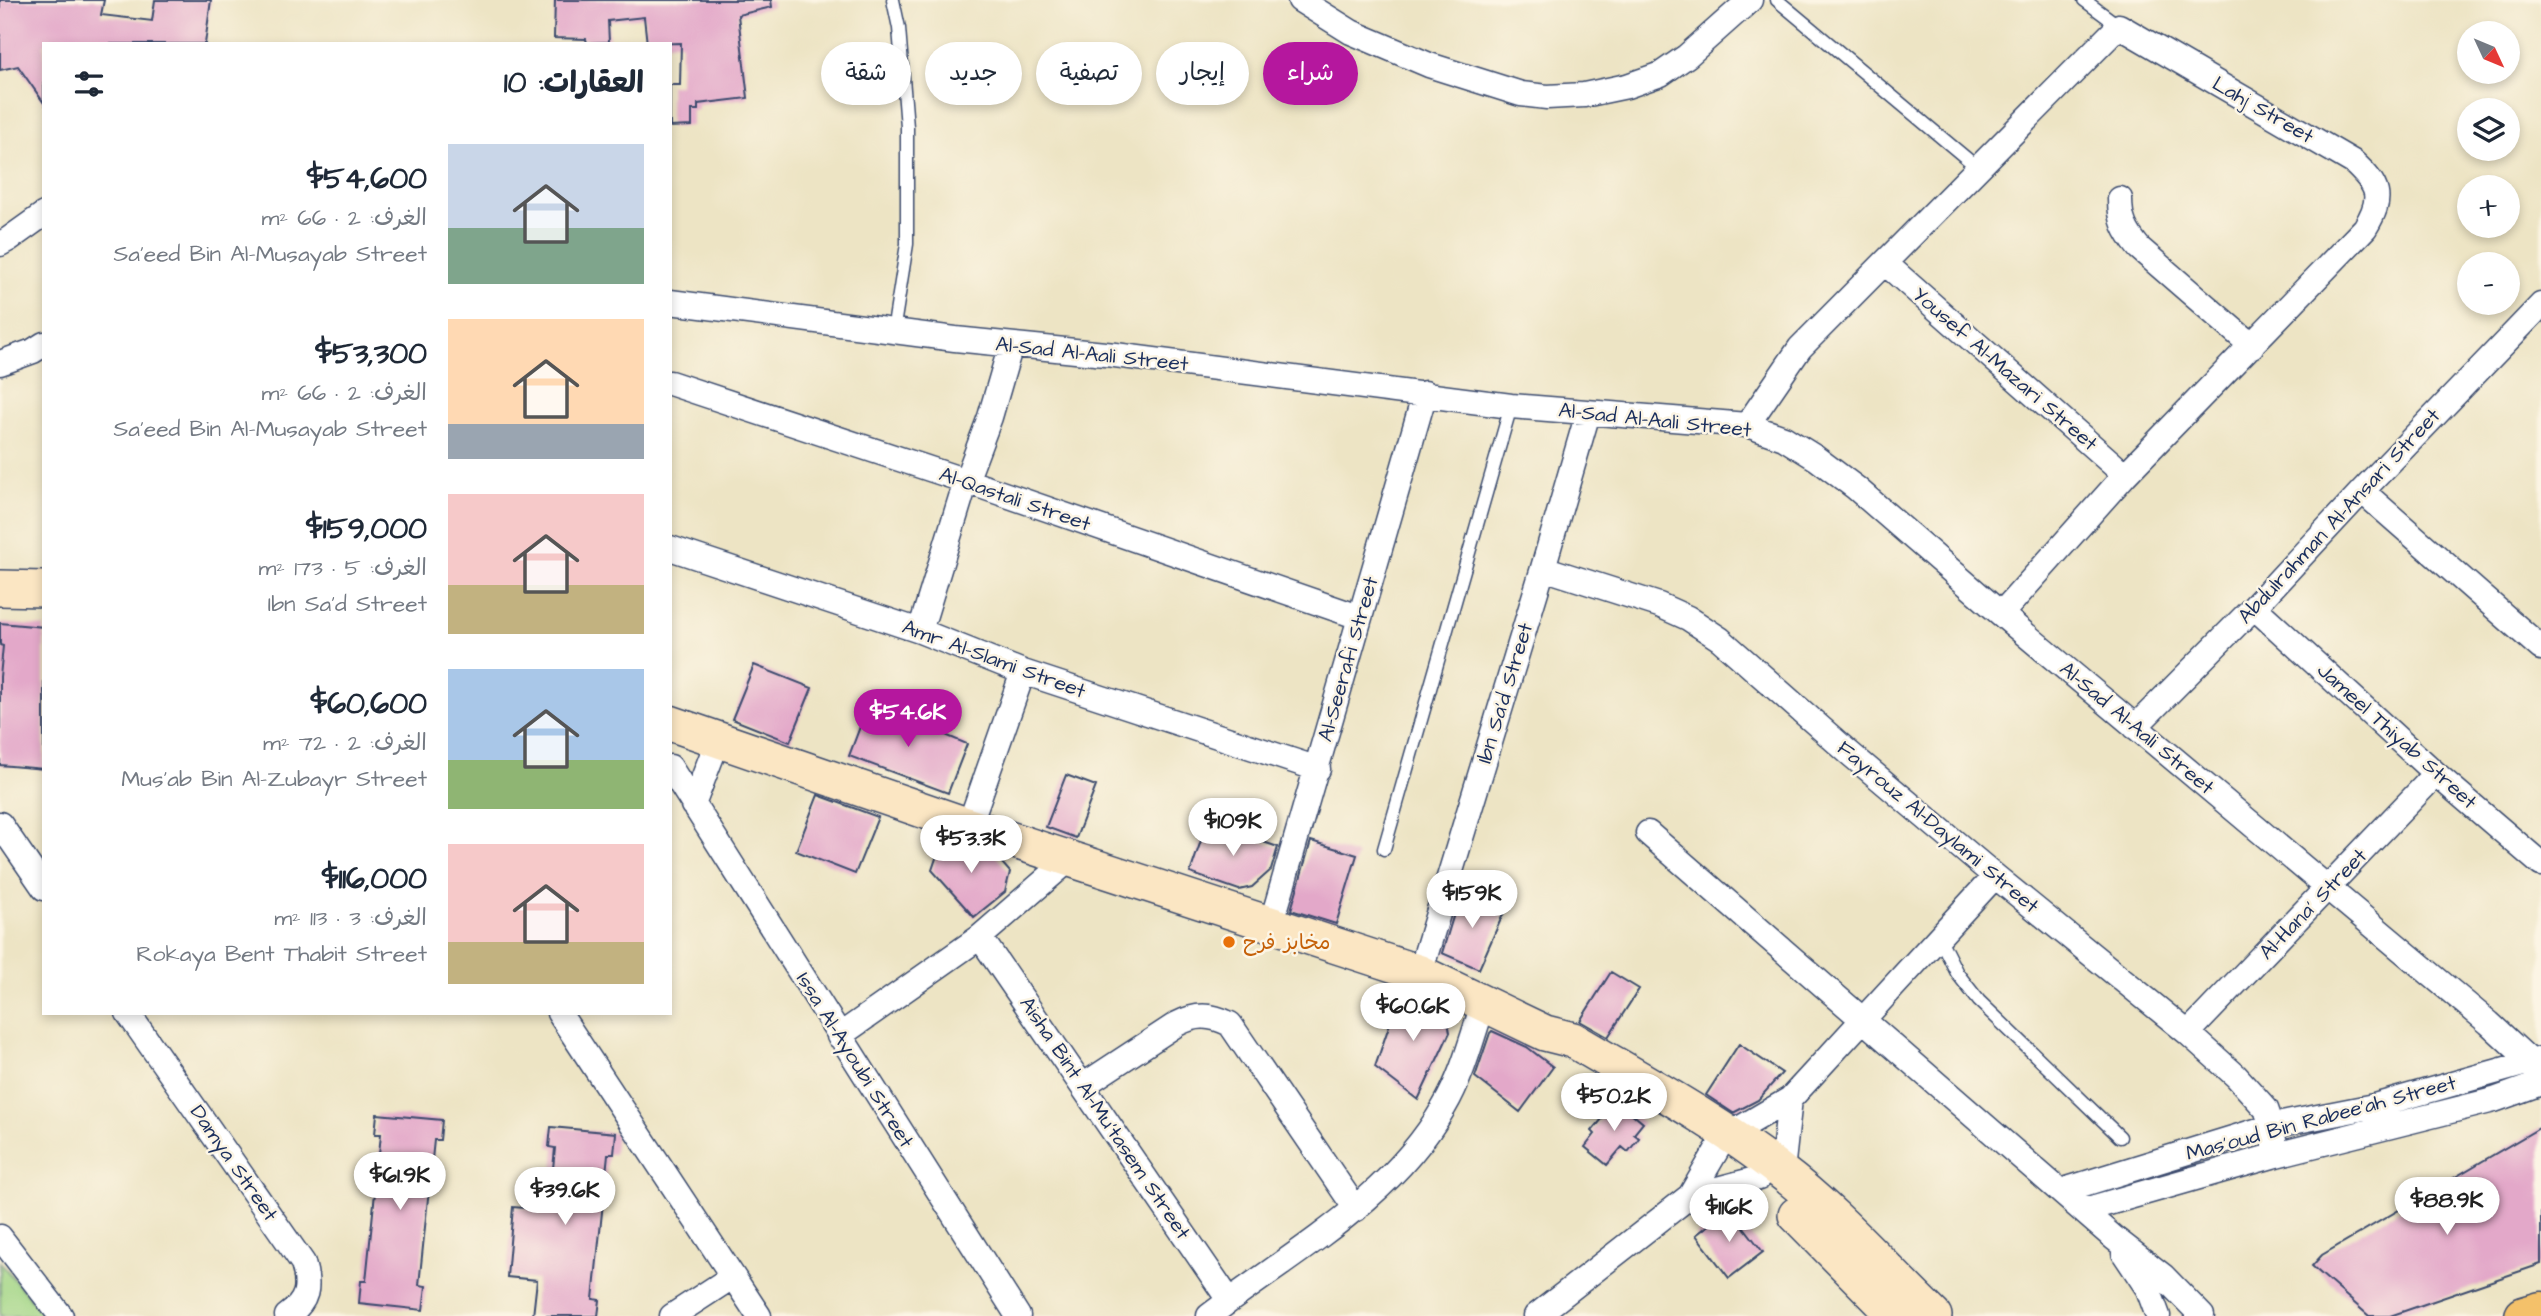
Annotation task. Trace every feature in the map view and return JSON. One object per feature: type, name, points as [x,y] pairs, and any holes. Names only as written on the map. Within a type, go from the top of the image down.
[{"type":"highway","points":[[2524,1316],[2541,1311]]},
{"type":"street","points":[[1300,0],[1351,32],[1429,65],[1521,94],[1547,97],[1584,95],[1627,86],[1661,74],[1687,56],[1750,0]]},
{"type":"street","points":[[1746,425],[1801,348],[2119,26]]},
{"type":"street","name":"Lahj Street","points":[[2001,614],[2125,475],[2365,228],[2376,211],[2378,192],[2370,177],[2353,162],[2119,26]]},
{"type":"street","points":[[2120,198],[2120,219],[2126,233],[2138,248],[2252,346]]},
{"type":"street","points":[[0,244],[42,215]]},
{"type":"street","name":"Yousef Al-Mazari Street","points":[[1886,264],[2125,475]]},
{"type":"street","name":"Al-Sad Al-Aali Street","points":[[672,302],[893,332],[1511,405],[1746,425],[1784,438],[1856,488],[2538,1068]]},
{"type":"street","name":"Abdulrahman Al-Ansari Street","points":[[2135,727],[2254,607],[2541,305]]},
{"type":"street","points":[[0,363],[42,345]]},
{"type":"street","points":[[919,631],[1011,345]]},
{"type":"street","name":"Al-Qastali Street","points":[[672,384],[966,481],[1359,617]]},
{"type":"street","name":"Al-Seerafi Street","points":[[1271,925],[1425,393]]},
{"type":"street","name":"Ibn Sa'd Street","points":[[1420,972],[1588,413]]},
{"type":"street","points":[[2362,491],[2541,648]]},
{"type":"street","name":"Amr Al-Slami Street","points":[[672,549],[919,631],[1023,672],[1318,769]]},
{"type":"street","name":"Fayrouz Al-Daylami Street","points":[[1543,568],[1659,605],[1688,618],[1720,639],[1995,876],[2188,1033],[2253,1093],[2266,1109],[2272,1126],[2276,1155]]},
{"type":"street","points":[[0,588],[42,589]]},
{"type":"street","name":"Jameel Thiyab Street","points":[[2254,607],[2436,774],[2541,864]]},
{"type":"street","points":[[969,826],[1023,672]]},
{"type":"street","points":[[672,724],[969,826],[1420,972],[1545,1033],[1573,1040],[1770,1175],[1815,1217],[1934,1316]]},
{"type":"street","points":[[693,805],[718,740]]},
{"type":"street","name":"Issa Al-Ayoubi Street","points":[[672,770],[1018,1316]]},
{"type":"street","name":"Al-Hana' Street","points":[[2188,1033],[2436,774]]},
{"type":"street","points":[[0,824],[42,885]]},
{"type":"street","points":[[1648,833],[2114,1238],[2155,1270],[2202,1316]]},
{"type":"street","points":[[839,1036],[980,937],[1071,858]]},
{"type":"street","points":[[1536,1316],[1690,1196],[1724,1141],[1790,1099],[1995,876]]},
{"type":"street","name":"Aisha Bint Al-Mu'tasem Street","points":[[980,937],[1229,1300]]},
{"type":"street","points":[[1209,1316],[1356,1209],[1422,1140],[1457,1081],[1485,1002]]},
{"type":"street","name":"Damya Street","points":[[129,1015],[303,1262],[309,1281],[306,1294],[296,1309],[287,1316]]},
{"type":"street","points":[[560,1015],[759,1316]]},
{"type":"street","points":[[1084,1085],[1177,1024],[1192,1017],[1217,1017],[1230,1024],[1356,1209]]},
{"type":"street","name":"Mas'oud Bin Rabee'ah Street","points":[[2061,1191],[2272,1126],[2374,1107],[2538,1068]]},
{"type":"street","name":"Mas'oud Bin Rabee'ah Street","points":[[2084,1210],[2276,1155],[2494,1100],[2538,1068]]},
{"type":"street","points":[[1770,1175],[1790,1099]]},
{"type":"street","points":[[1690,1196],[1770,1175]]},
{"type":"street","points":[[1815,1217],[1896,1316]]},
{"type":"street","points":[[0,1237],[61,1316]]},
{"type":"street","points":[[2114,1238],[2148,1289],[2158,1316]]},
{"type":"street","points":[[672,1316],[732,1277]]},
{"type":"lane","points":[[893,0],[900,28],[907,127],[907,244],[893,332]]},
{"type":"lane","points":[[1776,0],[1978,168]]},
{"type":"lane","points":[[2084,0],[2119,26]]},
{"type":"lane","points":[[1384,849],[1511,405]]},
{"type":"lane","points":[[1938,937],[1957,973],[1979,1001],[2120,1137]]},
{"type":"green space","points":[[0,1262],[45,1316],[0,1316]]},
{"type":"building","points":[[0,0],[104,0],[101,15],[152,21],[155,0],[211,0],[205,42],[42,42],[42,100],[18,66],[0,70]]},
{"type":"building","points":[[555,0],[771,0],[772,7],[738,15],[748,98],[698,104],[698,110],[692,110],[692,126],[672,127],[672,85],[680,85],[681,43],[647,42],[644,17],[608,21],[609,42],[554,38]]},
{"type":"building","points":[[0,623],[42,627],[42,769],[0,765],[0,677],[3,646],[0,645]]},
{"type":"building","points":[[754,665],[812,688],[790,742],[732,719]]},
{"type":"building","points":[[869,703],[967,744],[948,793],[849,756]]},
{"type":"building","points":[[1066,775],[1096,786],[1076,838],[1046,827]]},
{"type":"building","points":[[818,795],[878,817],[855,874],[796,851]]},
{"type":"building","points":[[1207,823],[1278,847],[1271,870],[1252,887],[1239,890],[1190,873]]},
{"type":"building","points":[[943,838],[996,856],[1010,872],[1005,892],[974,917],[932,870]]},
{"type":"building","points":[[1311,841],[1357,855],[1336,924],[1291,910]]},
{"type":"building","points":[[1461,891],[1505,910],[1479,969],[1442,953]]},
{"type":"building","points":[[1611,972],[1639,989],[1608,1037],[1580,1021]]},
{"type":"building","points":[[1401,991],[1431,1002],[1447,1017],[1450,1032],[1418,1100],[1375,1067]]},
{"type":"building","points":[[1492,1031],[1527,1047],[1553,1067],[1520,1112],[1475,1077]]},
{"type":"building","points":[[1739,1044],[1782,1073],[1758,1100],[1733,1113],[1706,1095]]},
{"type":"building","points":[[1617,1101],[1643,1123],[1634,1134],[1639,1138],[1628,1152],[1622,1147],[1607,1165],[1585,1147],[1595,1134],[1592,1131]]},
{"type":"building","points":[[377,1114],[442,1120],[440,1140],[434,1140],[419,1285],[426,1286],[423,1310],[359,1303],[361,1281],[366,1281],[381,1134],[375,1134]]},
{"type":"building","points":[[551,1127],[616,1133],[614,1154],[608,1154],[593,1299],[600,1300],[598,1316],[533,1316],[537,1280],[507,1277],[513,1207],[549,1210],[555,1148],[549,1147]]},
{"type":"building","points":[[2541,1127],[2541,1264],[2390,1316],[2369,1316],[2312,1266],[2322,1255]]},
{"type":"building","points":[[1730,1209],[1763,1252],[1729,1278],[1696,1235]]},
{"type":"place","name":"مخابز فرح","points":[[1229,942]]}]
